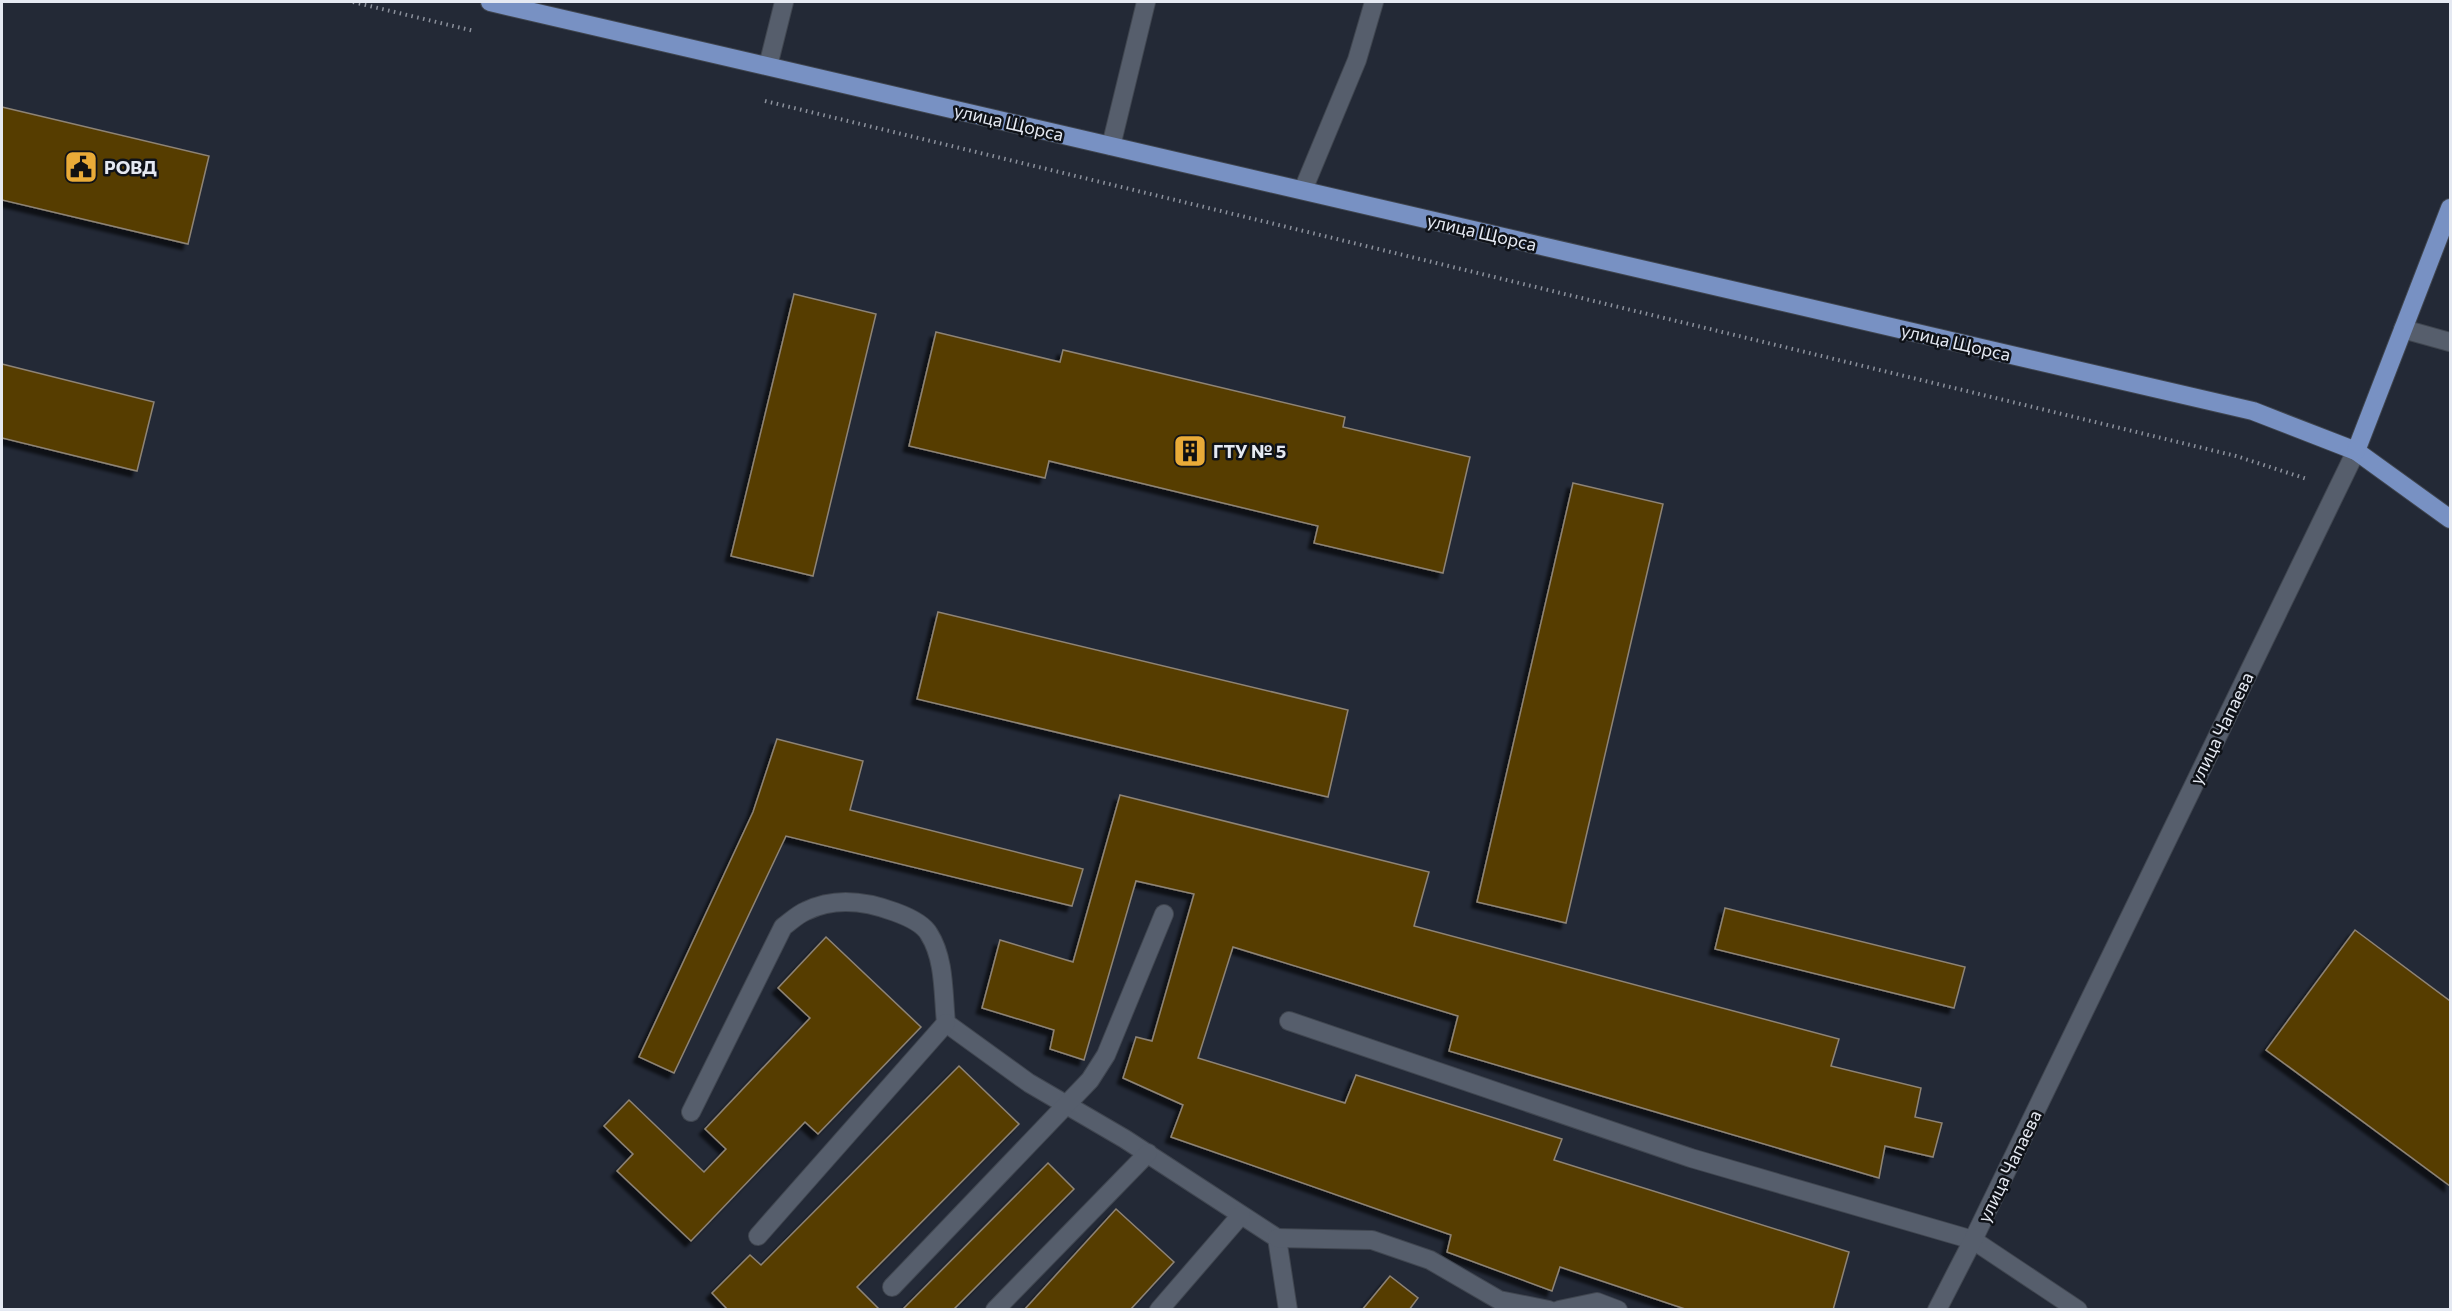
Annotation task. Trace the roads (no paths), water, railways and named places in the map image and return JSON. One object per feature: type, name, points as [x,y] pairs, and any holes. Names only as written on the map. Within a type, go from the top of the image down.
[{"type":"main road","name":"улица Щорса","points":[[490,2],[2253,411],[2356,451],[2451,519]]},
{"type":"main road","name":"улица Чапаева","points":[[2356,451],[2451,208]]},
{"type":"street","points":[[768,66],[784,2]]},
{"type":"street","points":[[1111,146],[1146,2]]},
{"type":"street","points":[[1303,190],[1357,60],[1374,2]]},
{"type":"street","points":[[2403,329],[2451,342]]},
{"type":"street","name":"улица Чапаева","points":[[1937,1310],[2356,451]]},
{"type":"street","points":[[692,1112],[783,927],[805,911],[833,902],[862,902],[906,916],[928,931],[937,950],[946,1023],[1029,1083],[1148,1153],[1276,1238],[1372,1240],[1430,1260],[1499,1305],[1549,1310]]},
{"type":"street","points":[[892,1287],[1068,1105],[1089,1080],[1106,1055],[1164,914]]},
{"type":"street","points":[[1289,1021],[1691,1158],[1973,1240],[2078,1310]]},
{"type":"street","points":[[758,1236],[946,1023]]},
{"type":"street","points":[[995,1310],[1148,1153]]},
{"type":"street","points":[[1159,1310],[1241,1215]]},
{"type":"street","points":[[1276,1238],[1288,1310]]},
{"type":"street","points":[[1559,1310],[1597,1302],[1618,1310]]},
{"type":"place","name":"РОВД","points":[[81,167]]},
{"type":"place","name":"ГТУ № 5","points":[[1190,451]]}]
